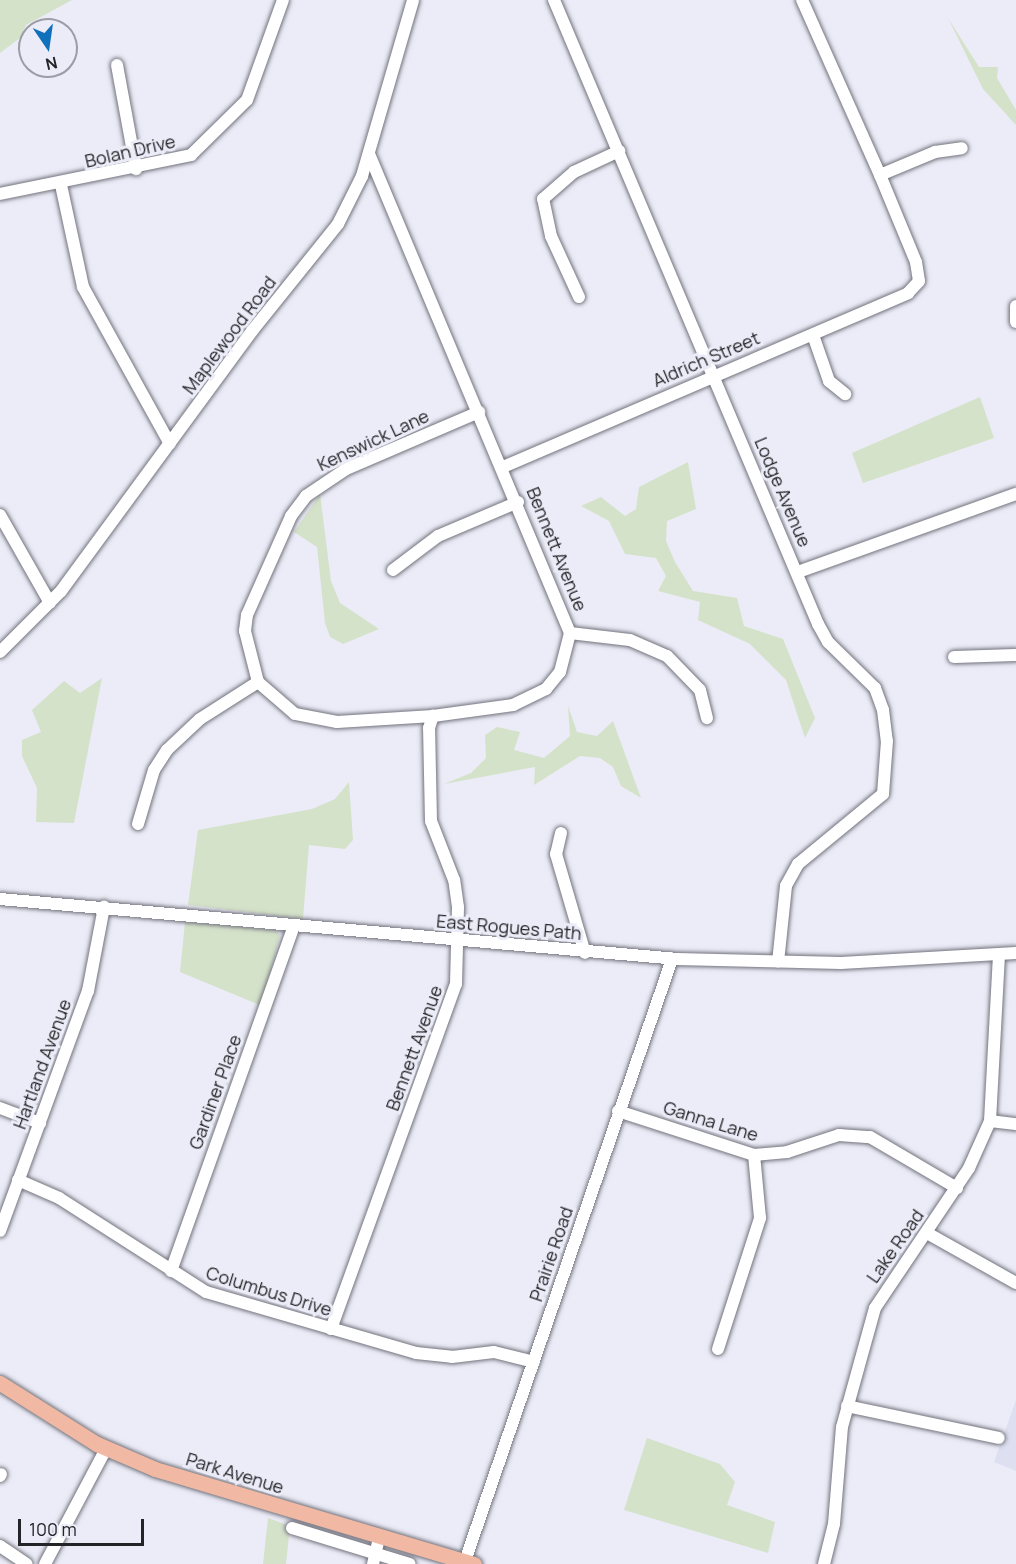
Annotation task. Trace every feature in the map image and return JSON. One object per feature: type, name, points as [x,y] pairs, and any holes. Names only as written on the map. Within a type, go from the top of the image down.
[{"type":"main road","name":"Park Avenue","points":[[0,1383],[106,1449],[155,1469],[470,1563]]},
{"type":"street","name":"Bolan Drive","points":[[0,194],[61,185],[191,155],[247,100],[283,0]]},
{"type":"street","name":"Maplewood Road","points":[[0,652],[50,603],[170,444],[252,330],[338,224],[369,154],[413,0]]},
{"type":"street","name":"Lodge Avenue","points":[[554,0],[828,642],[874,688],[883,710],[886,769],[883,794],[798,864],[786,886],[777,962]]},
{"type":"street","points":[[802,0],[880,175],[935,152],[962,148]]},
{"type":"street","points":[[117,65],[136,169]]},
{"type":"street","points":[[579,297],[551,236],[543,199],[574,172],[619,151]]},
{"type":"street","name":"Bennett Avenue","points":[[331,1329],[456,984],[459,941],[454,880],[431,821],[426,756],[433,716],[531,699],[560,672],[570,633],[503,466],[369,154]]},
{"type":"street","name":"Aldrich Street","points":[[503,466],[713,374],[813,335],[908,293],[919,281],[916,262],[880,175]]},
{"type":"street","points":[[61,185],[83,287],[170,444]]},
{"type":"street","points":[[1016,306],[1016,322]]},
{"type":"street","points":[[813,335],[829,381],[845,394]]},
{"type":"street","name":"Kenswick Lane","points":[[258,682],[247,651],[248,615],[291,516],[306,495],[346,469],[478,412]]},
{"type":"street","points":[[798,572],[1016,494]]},
{"type":"street","points":[[393,570],[438,536],[518,502]]},
{"type":"street","points":[[0,515],[50,603]]},
{"type":"street","points":[[570,633],[630,640],[666,656],[700,690],[707,718]]},
{"type":"street","points":[[954,657],[1015,657]]},
{"type":"street","points":[[138,824],[154,770],[167,750],[200,719],[258,682],[279,703],[312,720],[433,716]]},
{"type":"street","points":[[561,833],[556,854],[585,953]]},
{"type":"street","name":"East Rogues Path","points":[[0,899],[672,959],[777,962],[1016,953]]},
{"type":"street","name":"Hartland Avenue","points":[[0,1231],[88,990],[104,907]]},
{"type":"street","name":"Gardiner Place","points":[[171,1271],[294,925]]},
{"type":"street","name":"Lake Road","points":[[824,1564],[834,1524],[838,1448],[847,1406],[875,1308],[957,1188],[990,1121],[999,954]]},
{"type":"street","name":"Prairie Road","points":[[470,1563],[534,1362],[618,1111],[672,959]]},
{"type":"street","points":[[0,1108],[40,1123]]},
{"type":"street","name":"Ganna Lane","points":[[618,1111],[754,1155],[787,1152],[854,1134],[887,1143],[957,1188]]},
{"type":"street","points":[[990,1121],[1016,1124]]},
{"type":"street","points":[[718,1348],[760,1218],[754,1155]]},
{"type":"street","name":"Columbus Drive","points":[[18,1180],[59,1198],[206,1292],[331,1329],[435,1356],[494,1352],[534,1362]]},
{"type":"street","points":[[927,1233],[1016,1283]]},
{"type":"street","points":[[847,1406],[999,1438]]},
{"type":"street","points":[[45,1564],[106,1449]]},
{"type":"street","points":[[292,1528],[374,1559],[410,1564]]},
{"type":"street","points":[[374,1559],[378,1537]]},
{"type":"street","points":[[0,1546],[27,1564]]},
{"type":"shaded area","points":[[1016,1400],[1016,1471],[994,1462]]},
{"type":"green space","points":[[0,0],[72,0],[39,18],[18,18],[18,40],[0,53]]},
{"type":"green space","points":[[948,18],[979,67],[998,67],[997,78],[1016,110],[1016,125],[983,89]]},
{"type":"green space","points":[[980,397],[994,438],[863,483],[852,453]]},
{"type":"green space","points":[[688,462],[696,509],[667,521],[666,541],[675,562],[693,591],[737,598],[744,626],[783,639],[815,718],[805,738],[786,680],[750,644],[698,620],[700,602],[658,591],[666,576],[656,558],[625,554],[609,521],[581,506],[601,497],[625,516],[636,509],[639,487]]},
{"type":"green space","points":[[320,494],[331,581],[340,603],[379,629],[343,644],[330,637],[325,623],[317,547],[294,532]]},
{"type":"green space","points":[[102,678],[74,823],[36,822],[37,788],[22,756],[22,740],[41,732],[32,710],[64,681],[80,693]]},
{"type":"green space","points":[[568,706],[577,732],[597,736],[613,721],[641,798],[621,786],[613,767],[600,758],[580,756],[534,785],[535,767],[444,784],[471,773],[486,758],[485,735],[497,727],[520,732],[514,750],[544,758],[570,736]]},
{"type":"green space","points":[[349,782],[353,840],[345,849],[309,845],[303,919],[188,905],[198,830],[312,809],[335,799]]},
{"type":"green space","points":[[185,922],[275,930],[280,935],[262,1006],[180,972]]},
{"type":"green space","points":[[647,1438],[720,1464],[735,1482],[727,1505],[775,1522],[768,1553],[624,1510]]},
{"type":"green space","points":[[268,1518],[290,1526],[286,1564],[263,1564]]}]
